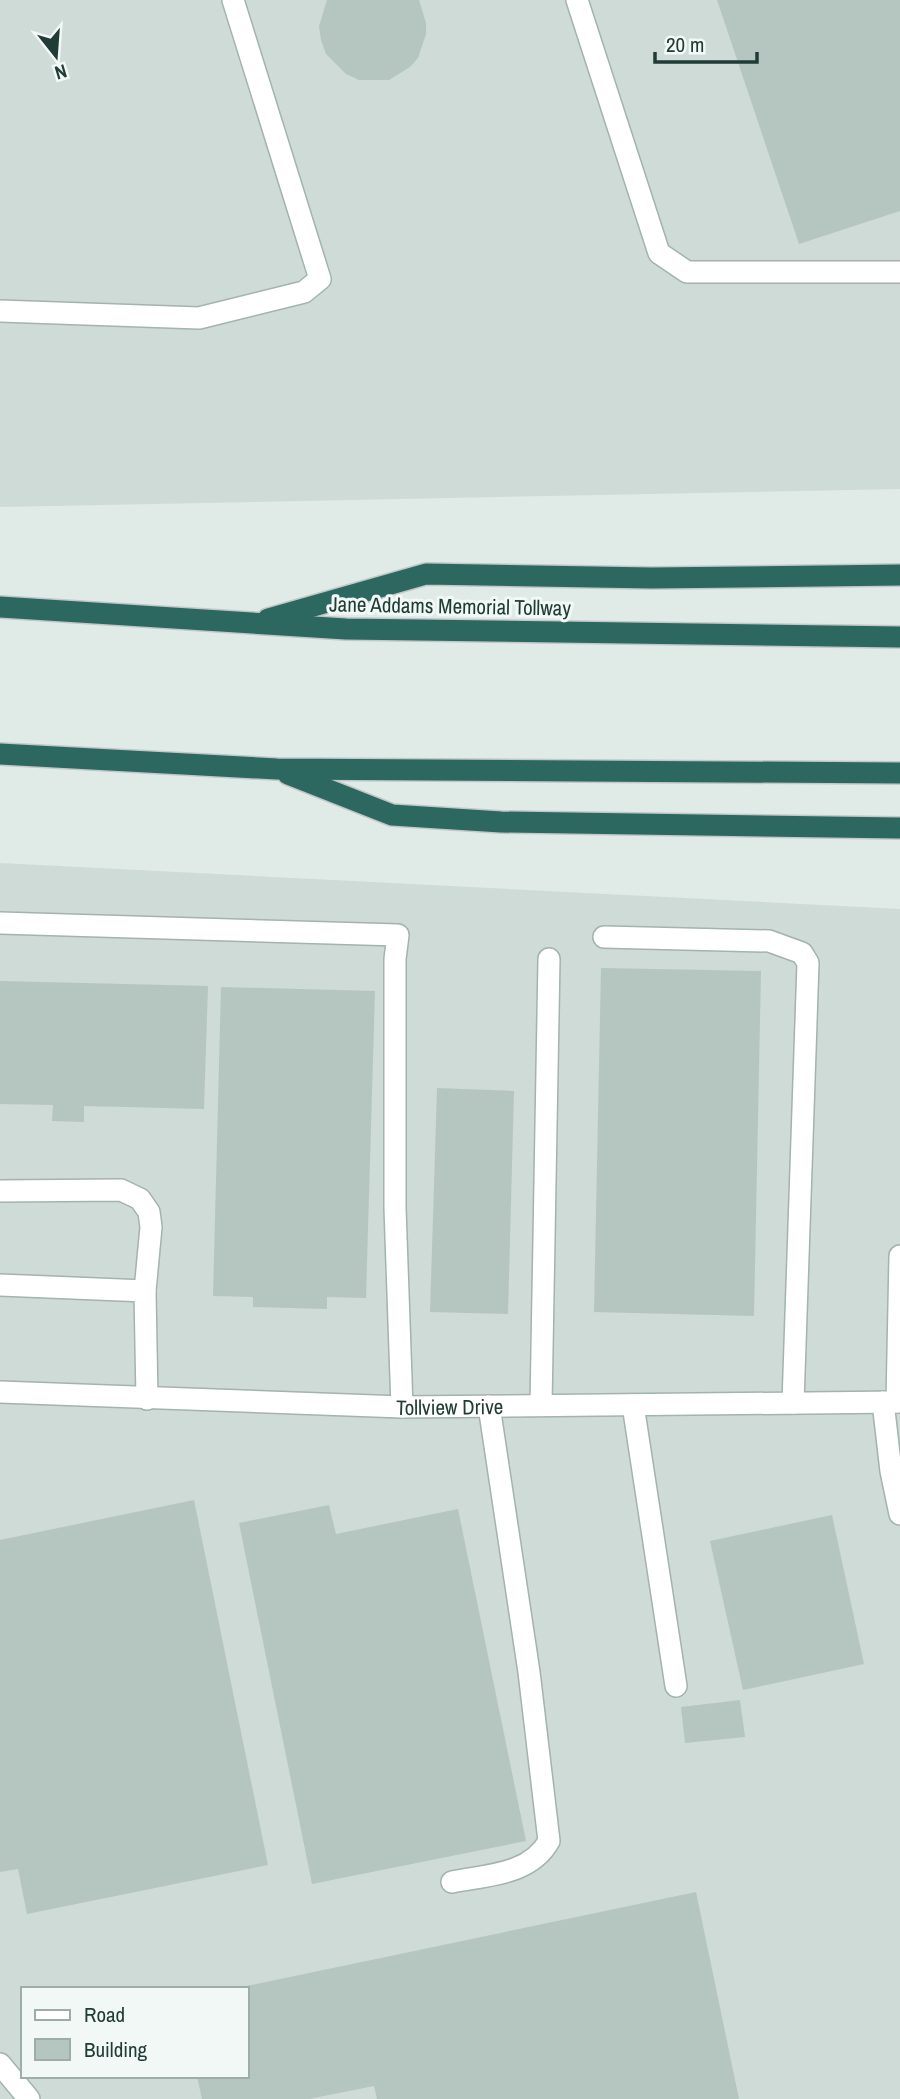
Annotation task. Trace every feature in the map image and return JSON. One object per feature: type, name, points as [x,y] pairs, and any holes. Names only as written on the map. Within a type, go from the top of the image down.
[{"type":"highway","points":[[249,625],[426,574],[652,578],[900,575]]},
{"type":"highway","name":"Jane Addams Memorial Tollway","points":[[0,607],[249,625],[900,637]]},
{"type":"highway","points":[[0,754],[277,769],[900,773]]},
{"type":"highway","points":[[277,769],[392,815],[501,822],[900,828]]},
{"type":"street","points":[[0,311],[199,318],[304,292],[320,279],[233,0]]},
{"type":"street","points":[[578,0],[659,253],[687,272],[900,272]]},
{"type":"street","points":[[0,923],[398,935],[395,959],[395,1208],[402,1406]]},
{"type":"street","points":[[604,937],[769,941],[802,953],[808,963],[793,1403]]},
{"type":"street","points":[[541,1405],[549,959]]},
{"type":"street","points":[[0,1191],[121,1190],[140,1199],[149,1212],[151,1227],[145,1291],[147,1399]]},
{"type":"street","points":[[900,1256],[891,1471],[900,1514]]},
{"type":"street","points":[[0,1284],[145,1291]]},
{"type":"street","name":"Tollview Drive","points":[[0,1392],[402,1406],[894,1402]]},
{"type":"street","points":[[633,1405],[676,1686]]},
{"type":"street","points":[[452,1882],[518,1869],[541,1856],[549,1841],[528,1672],[489,1406]]},
{"type":"street","points":[[0,2064],[29,2099]]},
{"type":"shaded area","points":[[0,0],[900,0],[900,489],[0,507]]},
{"type":"shaded area","points":[[0,863],[900,909],[900,2099],[0,2099]]},
{"type":"building","points":[[327,0],[419,0],[426,23],[426,34],[418,58],[410,67],[389,80],[359,80],[346,74],[326,54],[321,40],[319,26]]},
{"type":"building","points":[[717,0],[900,0],[900,211],[799,244]]},
{"type":"building","points":[[601,968],[761,971],[754,1316],[594,1312]]},
{"type":"building","points":[[0,981],[208,986],[204,1109],[84,1106],[84,1122],[52,1121],[53,1105],[0,1104]]},
{"type":"building","points":[[221,987],[375,991],[366,1298],[327,1297],[327,1309],[253,1307],[253,1297],[213,1296]]},
{"type":"building","points":[[437,1088],[514,1091],[508,1314],[430,1312]]},
{"type":"building","points":[[194,1500],[268,1865],[27,1914],[18,1869],[0,1872],[0,1540]]},
{"type":"building","points":[[329,1505],[336,1534],[458,1509],[526,1841],[312,1884],[239,1523]]},
{"type":"building","points":[[832,1515],[864,1664],[743,1690],[710,1541]]},
{"type":"building","points":[[740,1700],[745,1737],[685,1743],[681,1707]]},
{"type":"building","points":[[696,1892],[739,2099],[377,2099],[374,2086],[309,2099],[202,2099],[197,2078],[248,2078],[248,1987],[242,1987]]}]
